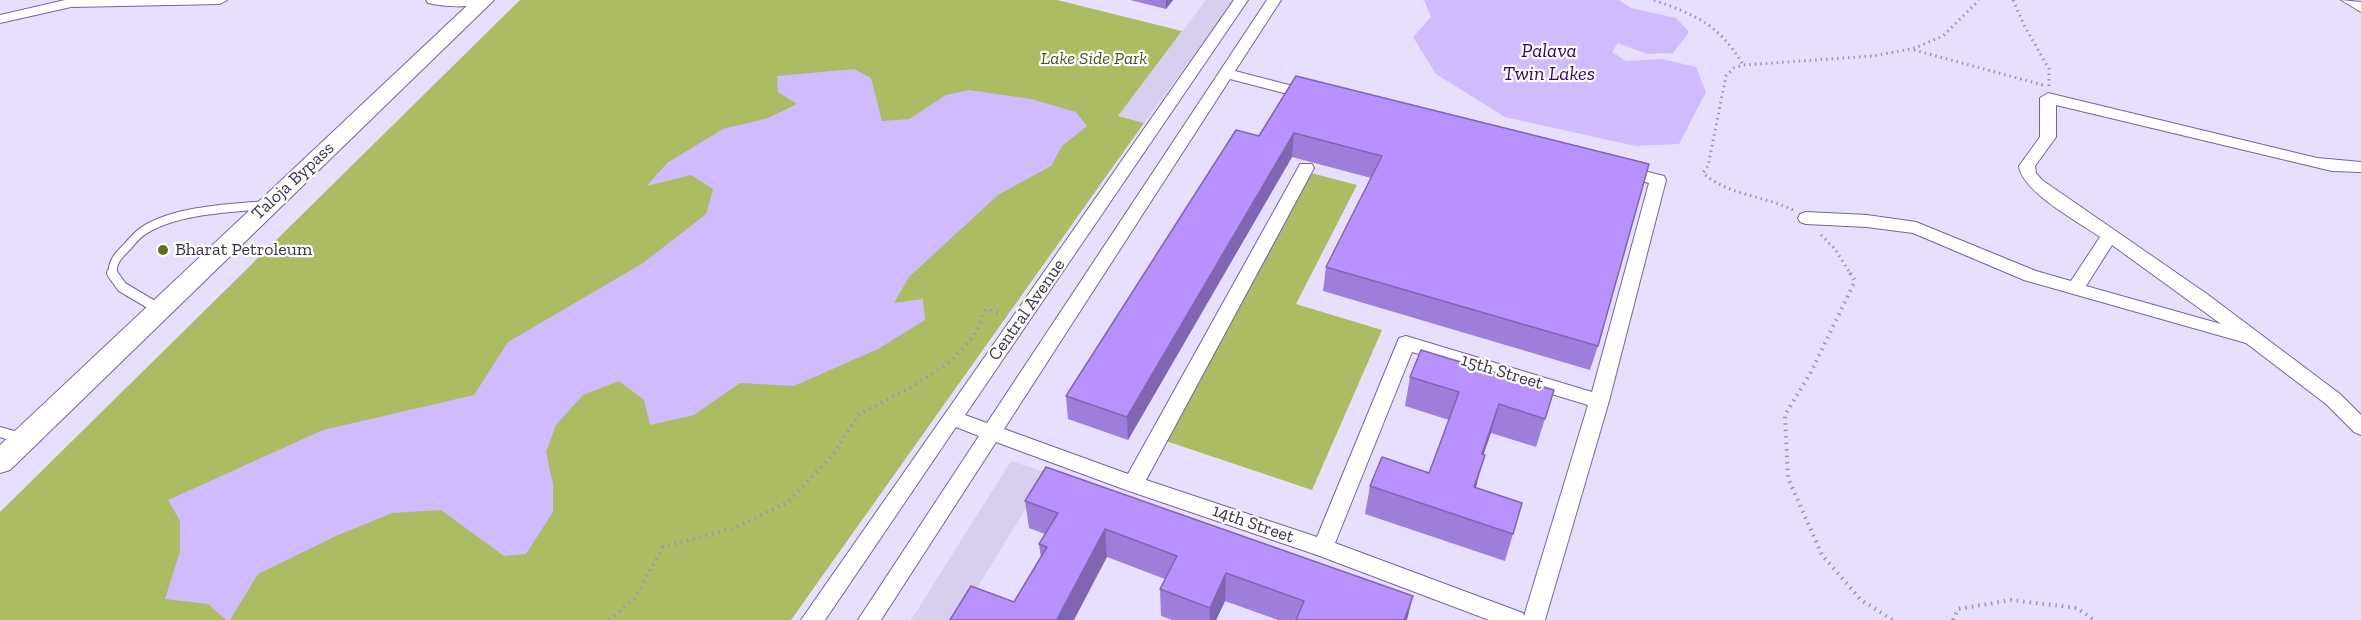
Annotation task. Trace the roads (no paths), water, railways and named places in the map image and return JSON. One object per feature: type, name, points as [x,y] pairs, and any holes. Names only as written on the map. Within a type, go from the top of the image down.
[{"type":"main road","name":"Taloja Bypass","points":[[0,462],[484,0]]},
{"type":"street","points":[[0,19],[71,3],[220,0]]},
{"type":"street","points":[[433,0],[445,2],[476,0]]},
{"type":"street","name":"Central Avenue","points":[[812,620],[1241,0]]},
{"type":"street","name":"Central Avenue","points":[[869,620],[1274,0]]},
{"type":"street","points":[[2348,0],[2361,8]]},
{"type":"street","points":[[1226,74],[1328,99]]},
{"type":"street","points":[[2361,167],[2317,163],[2230,140],[2107,114],[2048,98],[2048,137],[2027,166],[2028,174],[2036,184],[2201,299],[2333,399],[2361,427]]},
{"type":"street","points":[[1133,483],[1306,168]]},
{"type":"street","points":[[1534,620],[1599,401],[1659,180],[1613,169]]},
{"type":"street","points":[[1806,218],[1867,221],[1916,228],[2030,276],[2255,340]]},
{"type":"street","points":[[2076,288],[2109,236]]},
{"type":"street","name":"15th Street","points":[[1323,548],[1406,342],[1599,401]]},
{"type":"street","name":"14th Street","points":[[952,418],[1323,548],[1515,620]]},
{"type":"lane","points":[[159,309],[131,293],[114,279],[112,270],[117,258],[142,232],[158,223],[179,218],[240,207],[267,205]]},
{"type":"lane","points":[[0,432],[24,439]]},
{"type":"water","name":"Palava Twin Lakes","points":[[1424,0],[1619,0],[1631,8],[1676,18],[1689,32],[1673,53],[1647,54],[1618,43],[1612,52],[1626,61],[1662,59],[1696,67],[1706,92],[1679,144],[1636,146],[1505,117],[1436,74],[1413,37],[1431,17]]},
{"type":"water","points":[[854,69],[871,78],[882,121],[909,119],[946,95],[969,90],[1031,99],[1076,112],[1087,126],[1062,146],[1051,166],[998,195],[909,277],[894,303],[923,299],[925,320],[878,349],[794,386],[740,383],[694,415],[650,425],[644,400],[619,381],[583,395],[556,425],[546,452],[553,484],[553,512],[526,554],[504,556],[441,510],[392,513],[336,536],[258,574],[230,620],[226,620],[208,604],[165,599],[180,551],[180,521],[168,500],[323,430],[474,395],[508,342],[643,263],[706,214],[713,189],[691,175],[647,186],[667,163],[723,129],[768,118],[797,104],[778,92],[777,76]]},
{"type":"place","name":"Bharat Petroleum","points":[[163,250]]},
{"type":"park label","name":"Lake Side Park","points":[[1094,59]]}]
